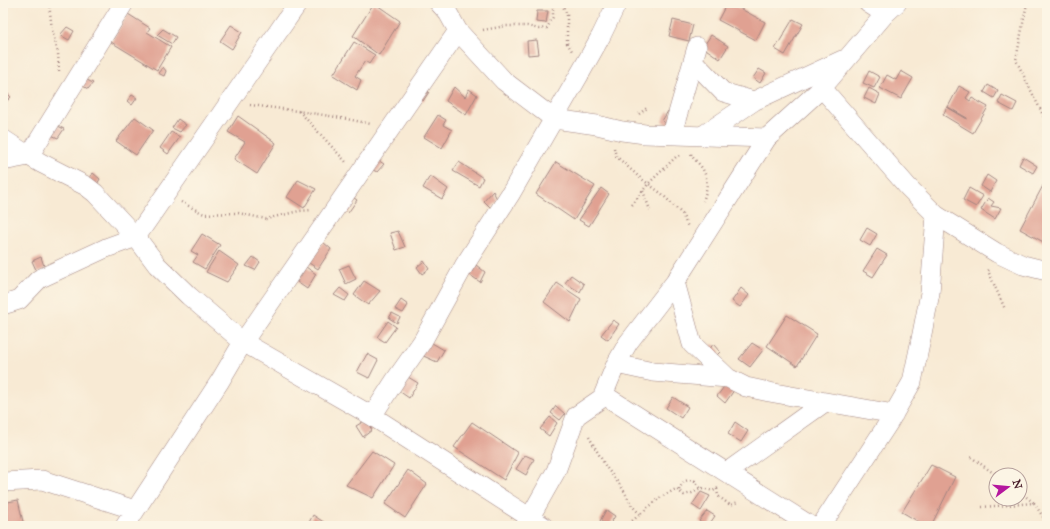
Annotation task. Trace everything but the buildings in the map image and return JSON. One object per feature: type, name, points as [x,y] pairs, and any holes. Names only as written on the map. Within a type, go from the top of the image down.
[{"type":"street","points":[[3,161],[29,156],[124,3]]},
{"type":"street","points":[[3,305],[19,300],[39,279],[136,237],[298,3]]},
{"type":"street","points":[[439,3],[448,13],[462,36],[504,81],[554,119],[597,125],[622,132],[766,138]]},
{"type":"street","points":[[372,416],[422,342],[464,266],[511,193],[592,54],[617,3]]},
{"type":"street","points":[[3,139],[29,156],[86,186],[95,193],[136,237],[157,266],[189,296],[243,342],[372,416],[532,523],[556,471],[576,416],[602,398],[616,364],[628,343],[675,282],[766,138],[822,88],[891,8],[868,3]]},
{"type":"street","points":[[125,526],[220,381],[243,342],[391,128],[462,36]]},
{"type":"street","points":[[672,134],[695,54],[723,92],[754,100]]},
{"type":"street","points":[[702,136],[754,100],[848,58]]},
{"type":"street","points":[[822,88],[908,187],[936,215],[996,253],[1023,264],[1047,271]]},
{"type":"street","points":[[821,526],[894,414],[912,382],[930,293],[936,215]]},
{"type":"street","points":[[675,282],[692,344],[728,378],[746,387],[769,392],[894,414]]},
{"type":"street","points":[[628,343],[653,372]]},
{"type":"street","points":[[616,364],[653,372],[728,378]]},
{"type":"street","points":[[604,395],[810,526]]},
{"type":"street","points":[[727,472],[825,402]]},
{"type":"street","points":[[3,482],[42,480],[135,510]]},
{"type":"path","points":[[49,3],[52,30],[58,52],[59,76],[64,99]]},
{"type":"path","points":[[462,36],[506,26],[527,26],[539,29],[547,28],[553,17],[555,3]]},
{"type":"path","points":[[562,3],[567,15],[567,43],[573,53],[592,54]]},
{"type":"path","points":[[1027,3],[1016,60],[1047,123]]},
{"type":"path","points":[[229,102],[339,117],[391,128]]},
{"type":"path","points":[[637,116],[648,108]]},
{"type":"path","points":[[299,111],[358,176]]},
{"type":"path","points":[[607,127],[616,156],[648,184],[662,194],[682,214],[689,229],[703,239]]},
{"type":"path","points":[[689,150],[691,157],[699,163],[708,183],[700,210],[714,221]]},
{"type":"path","points":[[632,204],[648,184]]},
{"type":"path","points":[[643,190],[650,210]]},
{"type":"path","points":[[166,193],[204,214],[238,213],[266,219],[299,210],[334,210]]},
{"type":"path","points":[[996,253],[988,271],[1005,308]]},
{"type":"path","points":[[576,416],[606,467],[623,489],[632,506],[640,514]]},
{"type":"path","points":[[971,457],[988,469]]},
{"type":"path","points":[[626,526],[661,497],[676,488],[684,495],[702,488],[713,491],[723,483],[727,472]]},
{"type":"path","points":[[678,490],[682,483],[688,480],[695,481],[700,489]]},
{"type":"path","points":[[1028,498],[1034,503],[1047,523]]},
{"type":"path","points":[[982,507],[1034,503]]}]
